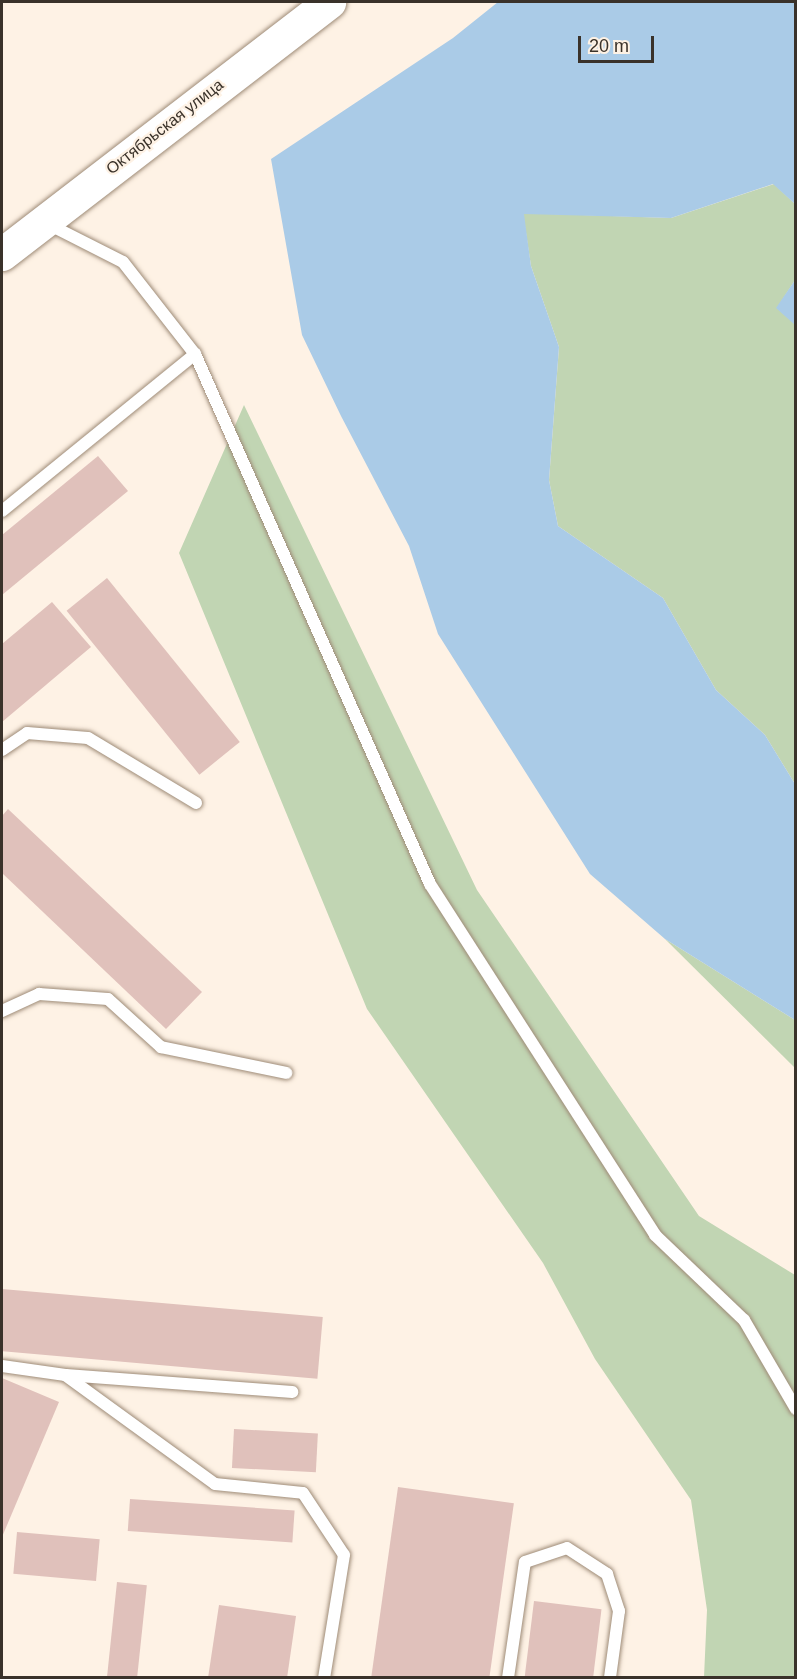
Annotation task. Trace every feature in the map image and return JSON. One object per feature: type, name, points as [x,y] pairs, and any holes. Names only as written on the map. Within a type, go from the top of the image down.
[{"type":"street","name":"Октябрьская улица","points":[[2,254],[329,2]]},
{"type":"lane","points":[[43,221],[123,262],[195,354],[430,884],[655,1235],[744,1320],[795,1409]]},
{"type":"lane","points":[[2,511],[195,354]]},
{"type":"lane","points":[[2,750],[27,733],[88,738],[196,803]]},
{"type":"lane","points":[[2,1011],[39,994],[108,999],[161,1047],[286,1073]]},
{"type":"lane","points":[[2,1366],[65,1375],[292,1392]]},
{"type":"lane","points":[[65,1375],[215,1484],[303,1493],[344,1556],[324,1677]]},
{"type":"lane","points":[[508,1677],[525,1562],[567,1548],[607,1574],[619,1611],[610,1677]]},
{"type":"green space","points":[[774,184],[795,204],[795,280],[777,308],[796,325],[795,784],[765,735],[716,690],[663,598],[558,526],[549,480],[559,347],[531,266],[523,213],[671,218]]},
{"type":"green space","points":[[244,405],[477,890],[699,1216],[795,1275],[795,1677],[704,1677],[707,1610],[691,1500],[595,1359],[543,1263],[367,1009],[179,553]]},
{"type":"green space","points":[[665,939],[795,1020],[795,1068]]},
{"type":"water","points":[[498,2],[795,2],[795,204],[773,184],[671,218],[524,214],[531,266],[559,347],[549,480],[558,526],[663,598],[716,690],[765,735],[795,784],[795,1020],[665,939],[590,874],[438,634],[409,546],[341,416],[302,335],[271,159],[453,38]]},
{"type":"water","points":[[795,280],[795,325],[776,308]]},
{"type":"building","points":[[98,456],[128,491],[2,595],[2,535]]},
{"type":"building","points":[[107,578],[240,742],[199,775],[67,611]]},
{"type":"building","points":[[52,602],[91,647],[2,722],[2,644]]},
{"type":"building","points":[[8,809],[202,992],[166,1029],[2,873],[2,816]]},
{"type":"building","points":[[2,1289],[323,1317],[317,1379],[2,1351]]},
{"type":"building","points":[[2,1378],[59,1402],[2,1537]]},
{"type":"building","points":[[234,1429],[318,1433],[316,1472],[232,1468]]},
{"type":"building","points":[[398,1487],[514,1503],[489,1678],[371,1678]]},
{"type":"building","points":[[130,1499],[295,1511],[292,1542],[128,1531]]},
{"type":"building","points":[[17,1532],[100,1539],[96,1581],[13,1574]]},
{"type":"building","points":[[117,1582],[147,1585],[137,1678],[107,1677]]},
{"type":"building","points":[[534,1601],[601,1609],[593,1678],[525,1678]]},
{"type":"building","points":[[219,1605],[296,1616],[287,1678],[208,1678]]}]
